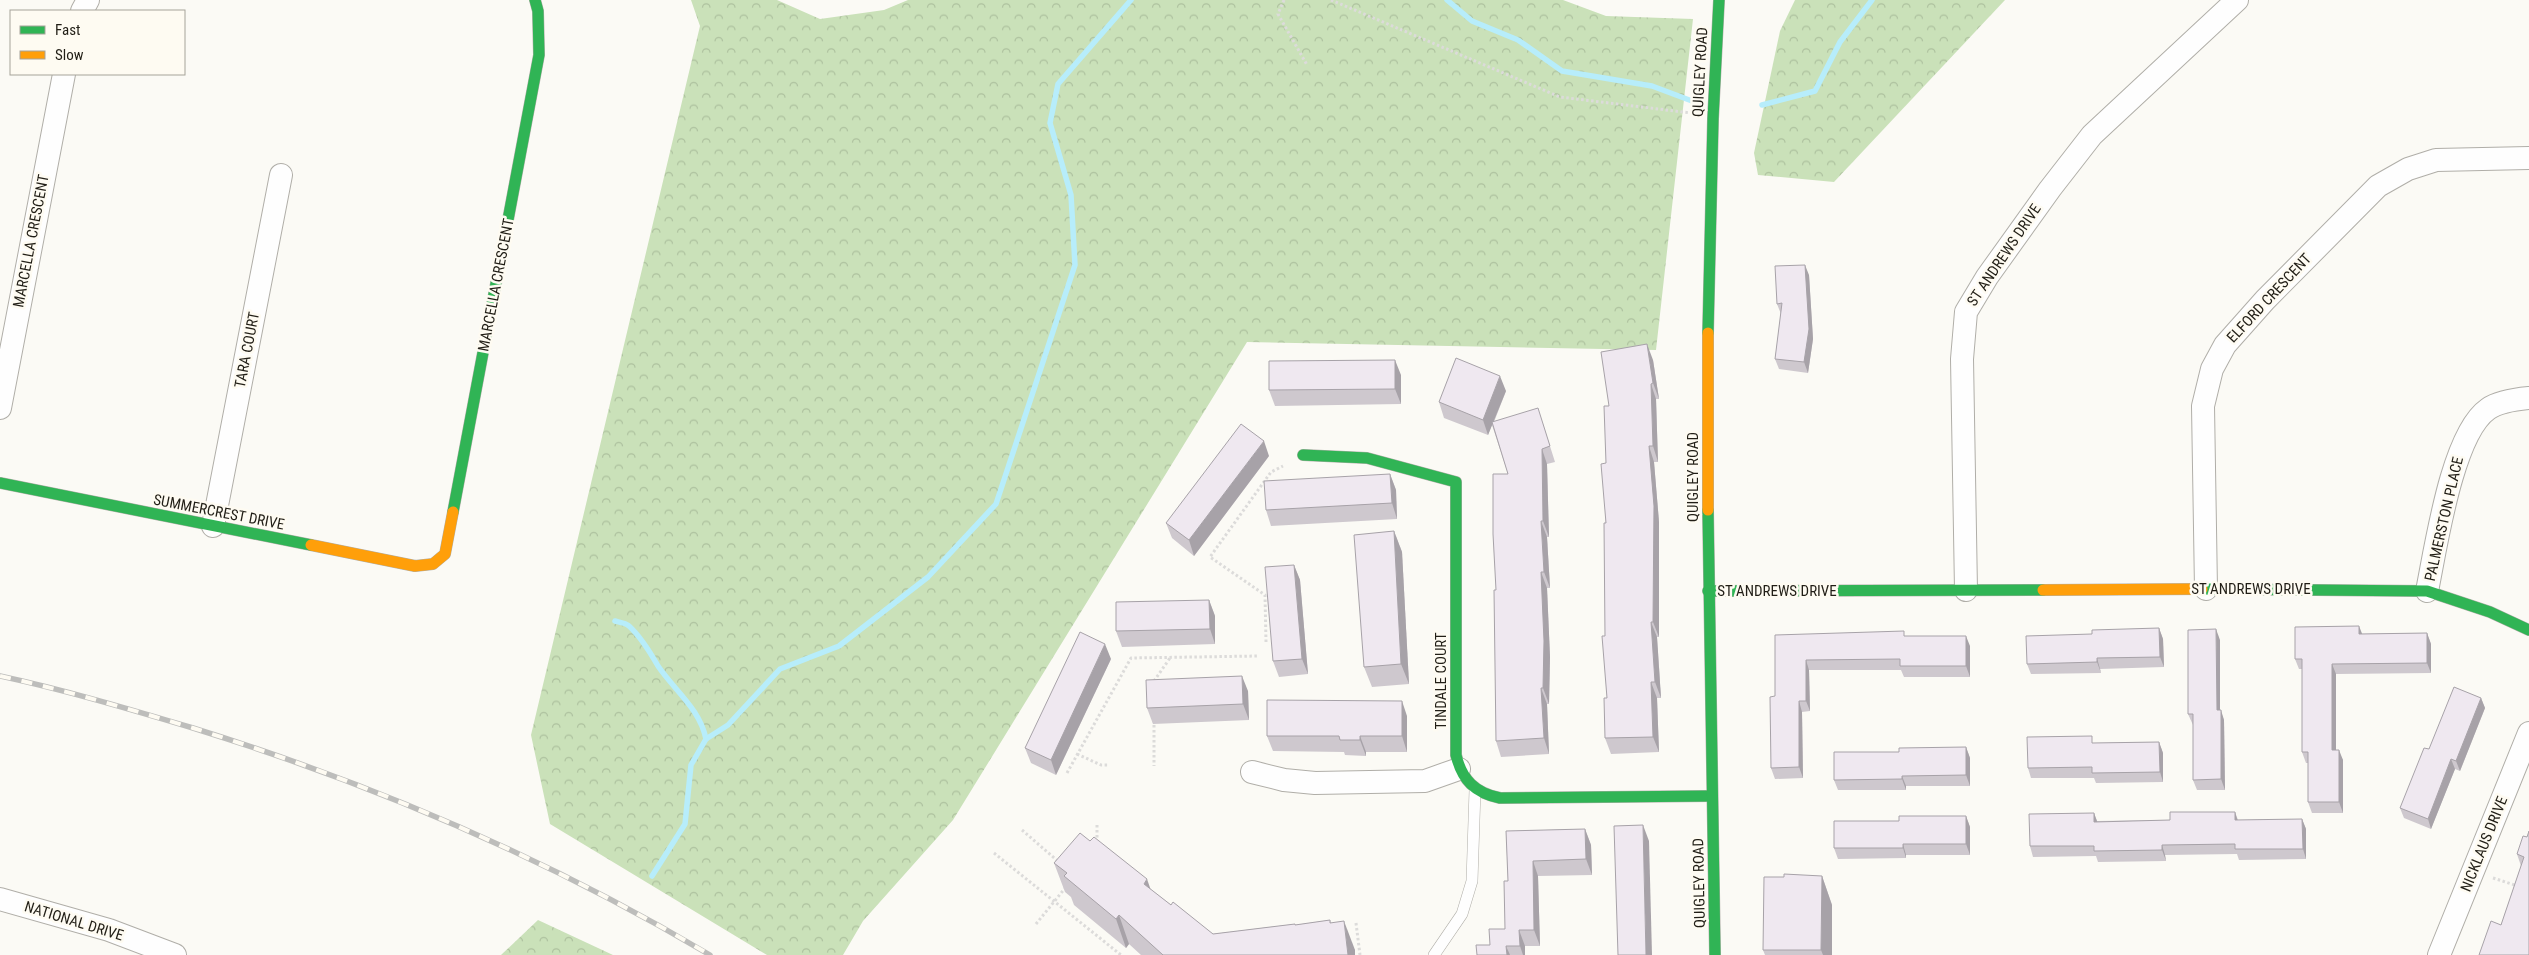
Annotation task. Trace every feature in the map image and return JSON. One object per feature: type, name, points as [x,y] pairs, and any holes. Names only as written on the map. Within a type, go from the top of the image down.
[{"type":"street","name":"MARCELLA CRESCENT","points":[[433,564],[445,554],[537,65],[538,11],[535,0]]},
{"type":"street","name":"QUIGLEY ROAD","points":[[1715,955],[1708,591],[1712,116],[1719,0]]},
{"type":"street","name":"ST ANDREWS DRIVE","points":[[1966,590],[1962,359],[1966,312],[1987,277],[2092,135],[2237,0]]},
{"type":"street","name":"MARCELLA CRESCENT","points":[[0,408],[64,75]]},
{"type":"street","name":"ELFORD CRESCENT","points":[[2206,590],[2203,406],[2212,369],[2225,345],[2265,300],[2378,186],[2408,169],[2436,160],[2529,158]]},
{"type":"street","name":"TARA COURT","points":[[213,526],[281,175]]},
{"type":"street","name":"PALMERSTON PLACE","points":[[2427,592],[2455,462],[2470,428],[2489,408],[2529,398]]},
{"type":"street","name":"TINDALE COURT","points":[[1303,455],[1367,458],[1456,482],[1456,746],[1459,768],[1475,790]]},
{"type":"street","name":"SUMMERCREST DRIVE","points":[[0,483],[415,566],[433,564]]},
{"type":"street","name":"ST ANDREWS DRIVE","points":[[1708,591],[2350,589],[2427,592],[2490,612],[2529,630]]},
{"type":"street","name":"NICKLAUS DRIVE","points":[[2439,955],[2529,733]]},
{"type":"street","points":[[1252,772],[1284,780],[1333,783],[1425,781],[1459,768]]},
{"type":"street","points":[[1475,790],[1487,796],[1500,798],[1712,796]]},
{"type":"street","name":"NATIONAL DRIVE","points":[[0,899],[109,930],[175,955]]},
{"type":"lane","points":[[1434,955],[1462,914],[1472,881],[1475,790]]},
{"type":"path","points":[[1284,0],[1278,14],[1307,65]]},
{"type":"path","points":[[1331,0],[1560,97],[1712,116]]},
{"type":"path","points":[[1266,642],[1265,595],[1210,557],[1271,472],[1303,455]]},
{"type":"path","points":[[1067,772],[1130,658],[1258,656]]},
{"type":"path","points":[[1154,689],[1154,679],[1170,658]]},
{"type":"path","points":[[1154,718],[1154,766]]},
{"type":"path","points":[[1077,754],[1101,765],[1108,765]]},
{"type":"path","points":[[1097,825],[1098,849]]},
{"type":"path","points":[[1022,830],[1062,865]]},
{"type":"path","points":[[994,853],[1121,955]]},
{"type":"path","points":[[2473,871],[2520,887]]},
{"type":"path","points":[[1036,924],[1070,883]]},
{"type":"path","points":[[1356,923],[1360,955]]},
{"type":"green space","points":[[691,0],[777,0],[820,19],[884,10],[908,0],[1563,0],[1606,16],[1693,19],[1656,350],[1247,342],[953,820],[863,921],[843,955],[767,955],[550,824],[531,735],[700,26]]},
{"type":"green space","points":[[1795,0],[2005,0],[1834,182],[1758,175],[1754,153],[1780,31]]},
{"type":"green space","points":[[538,920],[613,955],[501,955]]},
{"type":"building","points":[[1805,265],[1809,329],[1804,362],[1775,359],[1782,303],[1777,304],[1775,266]]},
{"type":"building","points":[[1647,344],[1653,383],[1651,384],[1653,446],[1649,446],[1654,506],[1653,622],[1651,622],[1655,682],[1651,682],[1653,737],[1605,738],[1604,698],[1607,698],[1602,636],[1605,636],[1604,523],[1606,523],[1601,464],[1606,463],[1604,406],[1609,406],[1601,352]]},
{"type":"building","points":[[1456,358],[1500,376],[1483,420],[1439,402]]},
{"type":"building","points":[[1395,360],[1395,389],[1269,390],[1269,361]]},
{"type":"building","points":[[1538,408],[1550,446],[1542,449],[1543,521],[1541,521],[1544,572],[1541,572],[1544,641],[1543,688],[1541,688],[1544,738],[1496,741],[1494,590],[1496,590],[1493,534],[1493,474],[1508,474],[1492,422]]},
{"type":"building","points":[[1241,424],[1264,441],[1189,540],[1166,523]]},
{"type":"building","points":[[1390,474],[1392,503],[1266,510],[1264,481]]},
{"type":"building","points":[[1394,531],[1401,664],[1364,667],[1354,535]]},
{"type":"building","points":[[1294,565],[1302,659],[1273,661],[1265,567]]},
{"type":"building","points":[[1209,600],[1210,629],[1116,631],[1116,602]]},
{"type":"building","points":[[2359,626],[2359,634],[2427,633],[2427,663],[2332,664],[2332,750],[2339,750],[2339,802],[2308,802],[2308,752],[2302,752],[2302,659],[2295,659],[2295,627]]},
{"type":"building","points":[[2159,628],[2160,657],[2097,658],[2097,662],[2027,664],[2026,636],[2092,634],[2092,630]]},
{"type":"building","points":[[2216,629],[2217,710],[2221,710],[2221,779],[2193,780],[2193,714],[2188,714],[2188,630]]},
{"type":"building","points":[[1904,631],[1904,636],[1966,636],[1966,666],[1900,666],[1900,659],[1806,660],[1806,701],[1799,701],[1799,767],[1771,768],[1770,697],[1775,696],[1775,635]]},
{"type":"building","points":[[1080,632],[1105,644],[1051,760],[1025,748]]},
{"type":"building","points":[[1242,676],[1243,704],[1147,708],[1146,680]]},
{"type":"building","points":[[2454,687],[2481,698],[2456,761],[2451,759],[2428,819],[2400,808],[2424,748],[2429,749]]},
{"type":"building","points":[[1267,700],[1402,701],[1402,736],[1360,736],[1360,740],[1340,740],[1339,736],[1267,736]]},
{"type":"building","points":[[2092,736],[2092,743],[2159,742],[2160,772],[2092,773],[2092,767],[2028,768],[2027,737]]},
{"type":"building","points":[[1966,747],[1966,775],[1902,776],[1902,779],[1834,780],[1834,752],[1899,752],[1899,748]]},
{"type":"building","points":[[2170,812],[2235,812],[2235,820],[2302,819],[2303,849],[2235,849],[2235,844],[2162,845],[2162,850],[2094,851],[2094,846],[2030,846],[2029,814],[2094,813],[2094,822],[2170,820]]},
{"type":"building","points":[[1899,816],[1966,816],[1966,844],[1903,844],[1903,848],[1834,848],[1834,821],[1899,821]]},
{"type":"building","points":[[1643,825],[1646,955],[1618,955],[1614,826]]},
{"type":"building","points":[[1585,829],[1586,859],[1533,861],[1534,930],[1519,930],[1520,946],[1506,946],[1507,955],[1477,955],[1476,945],[1490,945],[1489,929],[1505,929],[1504,881],[1508,881],[1506,831]]},
{"type":"building","points":[[2529,831],[2529,955],[2479,955],[2491,921],[2501,925],[2524,857],[2517,854],[2523,836],[2527,837]]},
{"type":"building","points":[[1080,833],[1090,841],[1094,837],[1147,879],[1144,884],[1171,905],[1173,902],[1213,934],[1330,920],[1330,923],[1344,921],[1348,955],[1163,955],[1119,915],[1116,919],[1064,876],[1067,873],[1054,863]]},
{"type":"building","points":[[1784,874],[1822,876],[1821,950],[1763,950],[1764,877],[1784,877]]},
{"type":"waterway","points":[[652,876],[685,824],[691,765],[706,739],[728,725],[780,669],[839,646],[928,577],[996,504],[1075,265],[1071,195],[1050,123],[1058,84],[1131,0]]},
{"type":"waterway","points":[[1447,0],[1472,21],[1518,40],[1562,71],[1652,86],[1692,101]]},
{"type":"waterway","points":[[1762,105],[1815,91],[1840,42],[1872,0]]},
{"type":"waterway","points":[[615,621],[628,625],[641,640],[658,666],[693,709],[703,728],[706,739]]},
{"type":"railway","points":[[0,676],[73,694],[193,728],[260,750],[393,799],[458,826],[586,887],[710,955]]},
{"type":"traffic: fast","points":[[453,512],[539,55],[538,11],[535,0]]},
{"type":"traffic: fast","points":[[1708,333],[1713,119],[1719,0]]},
{"type":"traffic: fast","points":[[1303,455],[1367,458],[1456,482],[1456,755],[1462,772],[1471,784],[1483,793],[1500,798],[1712,796]]},
{"type":"traffic: fast","points":[[0,483],[311,545]]},
{"type":"traffic: fast","points":[[1708,510],[1715,955]]},
{"type":"traffic: fast","points":[[2202,589],[2427,591],[2490,612],[2529,630]]},
{"type":"traffic: fast","points":[[1708,591],[2043,590]]},
{"type":"traffic: slow","points":[[1708,333],[1708,510]]},
{"type":"traffic: slow","points":[[311,545],[415,566],[433,564],[445,554],[453,512]]},
{"type":"traffic: slow","points":[[2043,590],[2202,589]]}]
